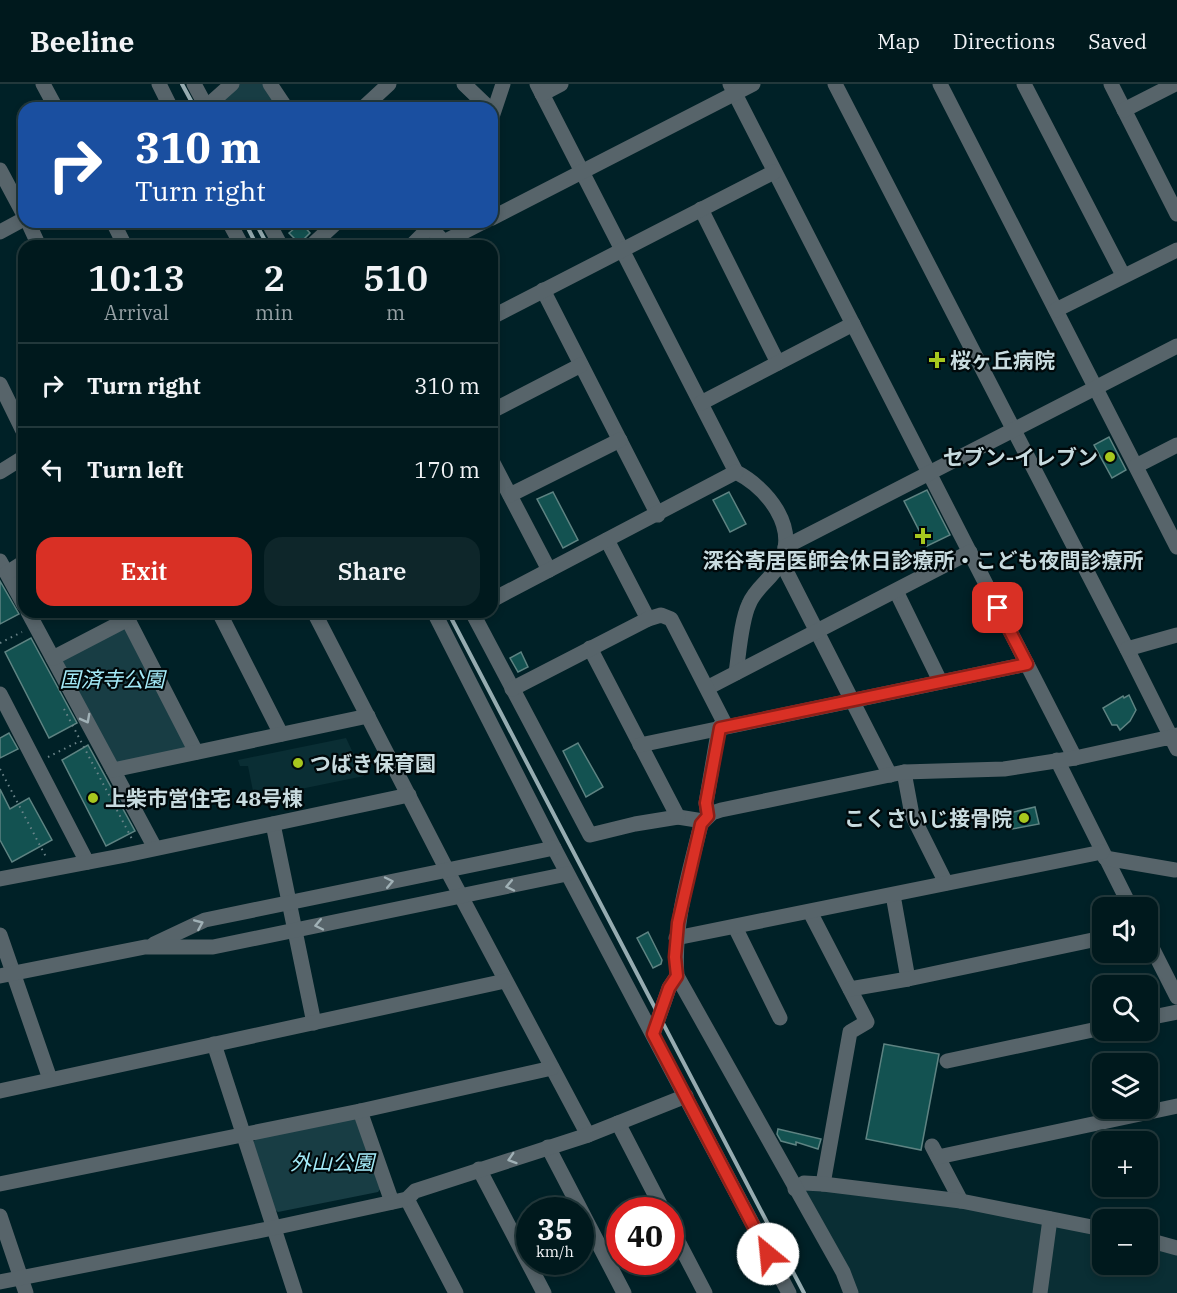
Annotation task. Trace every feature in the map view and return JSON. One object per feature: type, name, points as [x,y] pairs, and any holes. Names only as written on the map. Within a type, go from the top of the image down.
[{"type":"street","points":[[44,84],[53,102]]},
{"type":"street","points":[[159,84],[168,102]]},
{"type":"street","points":[[194,84],[203,102]]},
{"type":"street","points":[[212,102],[232,84]]},
{"type":"street","points":[[270,84],[282,102]]},
{"type":"street","points":[[372,102],[389,84]]},
{"type":"street","points":[[464,84],[482,102]]},
{"type":"street","points":[[496,102],[503,84]]},
{"type":"street","points":[[561,84],[539,89],[736,472],[763,490],[775,507],[782,522],[783,554],[817,631],[853,700],[897,774],[912,815],[946,883]]},
{"type":"street","points":[[498,215],[583,172],[732,89],[753,84]]},
{"type":"street","points":[[835,84],[1175,741],[1004,769],[897,774],[721,810],[706,818],[701,824],[676,938],[677,976],[843,1272],[851,1293]]},
{"type":"street","points":[[941,84],[1177,547]]},
{"type":"street","points":[[1024,84],[1123,275]]},
{"type":"street","points":[[1111,84],[1177,214]]},
{"type":"street","points":[[1124,110],[1175,84]]},
{"type":"street","points":[[732,89],[1075,758]]},
{"type":"street","points":[[0,170],[18,205]]},
{"type":"street","points":[[498,314],[774,172]]},
{"type":"street","points":[[701,209],[778,363]]},
{"type":"street","points":[[0,232],[18,223]]},
{"type":"street","points":[[317,240],[330,228]]},
{"type":"street","points":[[417,240],[430,228]]},
{"type":"street","points":[[448,240],[471,228]]},
{"type":"street","points":[[1056,310],[1177,250]]},
{"type":"street","points":[[543,290],[658,515]]},
{"type":"street","points":[[701,403],[853,324]]},
{"type":"street","points":[[736,673],[749,602],[773,574],[783,554],[930,473],[1177,346]]},
{"type":"street","points":[[498,408],[581,365]]},
{"type":"street","points":[[0,384],[18,421]]},
{"type":"street","points":[[510,495],[620,440]]},
{"type":"street","points":[[1136,466],[1177,445]]},
{"type":"street","points":[[0,472],[18,461]]},
{"type":"street","points":[[498,472],[549,570]]},
{"type":"street","points":[[498,597],[658,515],[736,472]]},
{"type":"street","points":[[607,540],[648,619]]},
{"type":"street","points":[[706,687],[970,552]]},
{"type":"street","points":[[18,563],[3,567],[18,594]]},
{"type":"street","points":[[896,591],[940,681]]},
{"type":"street","points":[[512,689],[648,619],[661,615],[671,619],[706,687],[723,727],[706,803],[706,818]]},
{"type":"street","points":[[31,618],[155,848]]},
{"type":"street","points":[[53,658],[123,618]]},
{"type":"street","points":[[127,618],[196,752]]},
{"type":"street","points":[[222,618],[281,734]]},
{"type":"street","points":[[317,618],[505,981],[588,1135]]},
{"type":"street","points":[[437,618],[567,874],[789,1293]]},
{"type":"street","points":[[475,618],[590,835],[678,817],[706,818]]},
{"type":"street","points":[[1127,649],[1177,636]]},
{"type":"street","points":[[590,648],[678,817]]},
{"type":"street","points":[[640,745],[1027,664]]},
{"type":"street","points":[[0,694],[87,862]]},
{"type":"street","points":[[113,770],[368,716]]},
{"type":"street","points":[[1057,760],[1125,897]]},
{"type":"street","points":[[0,879],[409,795]]},
{"type":"street","points":[[273,824],[314,1023]]},
{"type":"street","points":[[146,947],[205,920],[554,848]]},
{"type":"street","points":[[676,938],[946,883],[1103,855],[1175,870]]},
{"type":"street","points":[[6,975],[146,947],[213,947],[567,874]]},
{"type":"street","points":[[893,895],[908,979]]},
{"type":"street","points":[[810,912],[867,1022],[850,1032],[823,1184]]},
{"type":"street","points":[[735,927],[780,1018]]},
{"type":"street","points":[[0,934],[6,975],[50,1079]]},
{"type":"street","points":[[850,989],[1092,940]]},
{"type":"street","points":[[1158,960],[1177,997]]},
{"type":"street","points":[[653,1034],[669,988],[677,976]]},
{"type":"street","points":[[0,1090],[505,981]]},
{"type":"street","points":[[1158,1016],[1177,1012]]},
{"type":"street","points":[[947,1061],[1092,1030]]},
{"type":"street","points":[[214,1044],[296,1293]]},
{"type":"street","points":[[0,1184],[360,1111],[552,1068]]},
{"type":"street","points":[[0,1282],[273,1228],[399,1200],[416,1191],[479,1169],[588,1135],[686,1095]]},
{"type":"street","points":[[961,1201],[935,1151],[1177,1106]]},
{"type":"street","points":[[360,1111],[399,1200],[456,1293]]},
{"type":"street","points":[[618,1123],[656,1197]]},
{"type":"street","points":[[548,1147],[624,1293]]},
{"type":"street","points":[[479,1169],[544,1293]]},
{"type":"street","points":[[795,1189],[804,1183],[823,1184],[961,1201],[1092,1227]]},
{"type":"street","points":[[0,1216],[26,1293]]},
{"type":"street","points":[[1040,1293],[1050,1219]]},
{"type":"street","points":[[1158,1243],[1177,1248]]},
{"type":"street","points":[[684,1253],[705,1293]]},
{"type":"path","points":[[0,643],[22,632]]},
{"type":"path","points":[[61,705],[133,839],[124,844]]},
{"type":"path","points":[[36,764],[80,741]]},
{"type":"path","points":[[0,769],[52,869]]},
{"type":"shaded area","name":"つばき保育園","points":[[346,738],[364,776],[276,794],[275,787],[253,791],[248,766],[240,766],[238,760]]},
{"type":"shaded area","points":[[804,1183],[1092,1227],[1092,1275],[1158,1275],[1158,1243],[1177,1248],[1177,1293],[851,1293],[795,1189]]},
{"type":"green space","points":[[237,84],[265,84],[277,102],[218,102]]},
{"type":"green space","name":"国済寺公園","points":[[128,619],[196,752],[113,770],[53,658]]},
{"type":"green space","name":"外山公園","points":[[356,1118],[382,1187],[378,1192],[278,1212],[273,1208],[252,1143],[258,1137]]},
{"type":"building","points":[[295,228],[306,228],[310,233],[304,240],[296,240],[289,233]]},
{"type":"building","name":"セブン-イレブン","points":[[1109,437],[1126,470],[1112,478],[1094,445]]},
{"type":"building","points":[[927,490],[950,535],[927,546],[904,501]]},
{"type":"building","points":[[553,492],[578,540],[563,548],[537,499]]},
{"type":"building","points":[[729,492],[746,524],[730,532],[713,500]]},
{"type":"building","points":[[0,581],[18,615],[0,624]]},
{"type":"building","points":[[31,638],[77,723],[49,738],[5,652]]},
{"type":"building","points":[[521,652],[528,667],[518,672],[510,658]]},
{"type":"building","points":[[1129,695],[1136,710],[1130,721],[1120,730],[1117,725],[1112,725],[1103,708]]},
{"type":"building","points":[[9,733],[18,749],[0,758],[0,738]]},
{"type":"building","points":[[578,743],[603,787],[586,797],[563,751]]},
{"type":"building","name":"上柴市営住宅 48号棟","points":[[88,745],[135,831],[106,846],[62,760]]},
{"type":"building","points":[[0,789],[10,809],[29,798],[52,840],[12,862],[0,840]]},
{"type":"building","name":"こくさいじ接骨院","points":[[1035,807],[1039,824],[1012,829],[1009,813]]},
{"type":"building","points":[[648,932],[662,960],[661,964],[653,968],[637,938]]},
{"type":"building","points":[[884,1044],[939,1054],[921,1150],[866,1139]]},
{"type":"building","points":[[778,1129],[821,1139],[818,1149],[796,1142],[796,1145],[781,1141],[777,1134]]},
{"type":"railway","points":[[182,84],[192,102]]},
{"type":"railway","points":[[248,228],[254,240]]},
{"type":"railway","points":[[258,228],[265,240]]},
{"type":"railway","points":[[451,618],[804,1293]]},
{"type":"place","name":"桜ヶ丘病院","points":[[937,360]]},
{"type":"place","name":"セブン-イレブン","points":[[1110,457]]},
{"type":"place","name":"深谷寄居医師会休日診療所・こども夜間診療所","points":[[923,536]]},
{"type":"place","name":"つばき保育園","points":[[298,763]]},
{"type":"place","name":"上柴市営住宅 48号棟","points":[[93,798]]},
{"type":"place","name":"こくさいじ接骨院","points":[[1024,818]]},
{"type":"route","points":[[768,1254],[653,1034],[669,988],[677,976],[675,957],[678,923],[701,824],[708,816],[706,803],[720,728],[1027,664],[998,608]]}]
